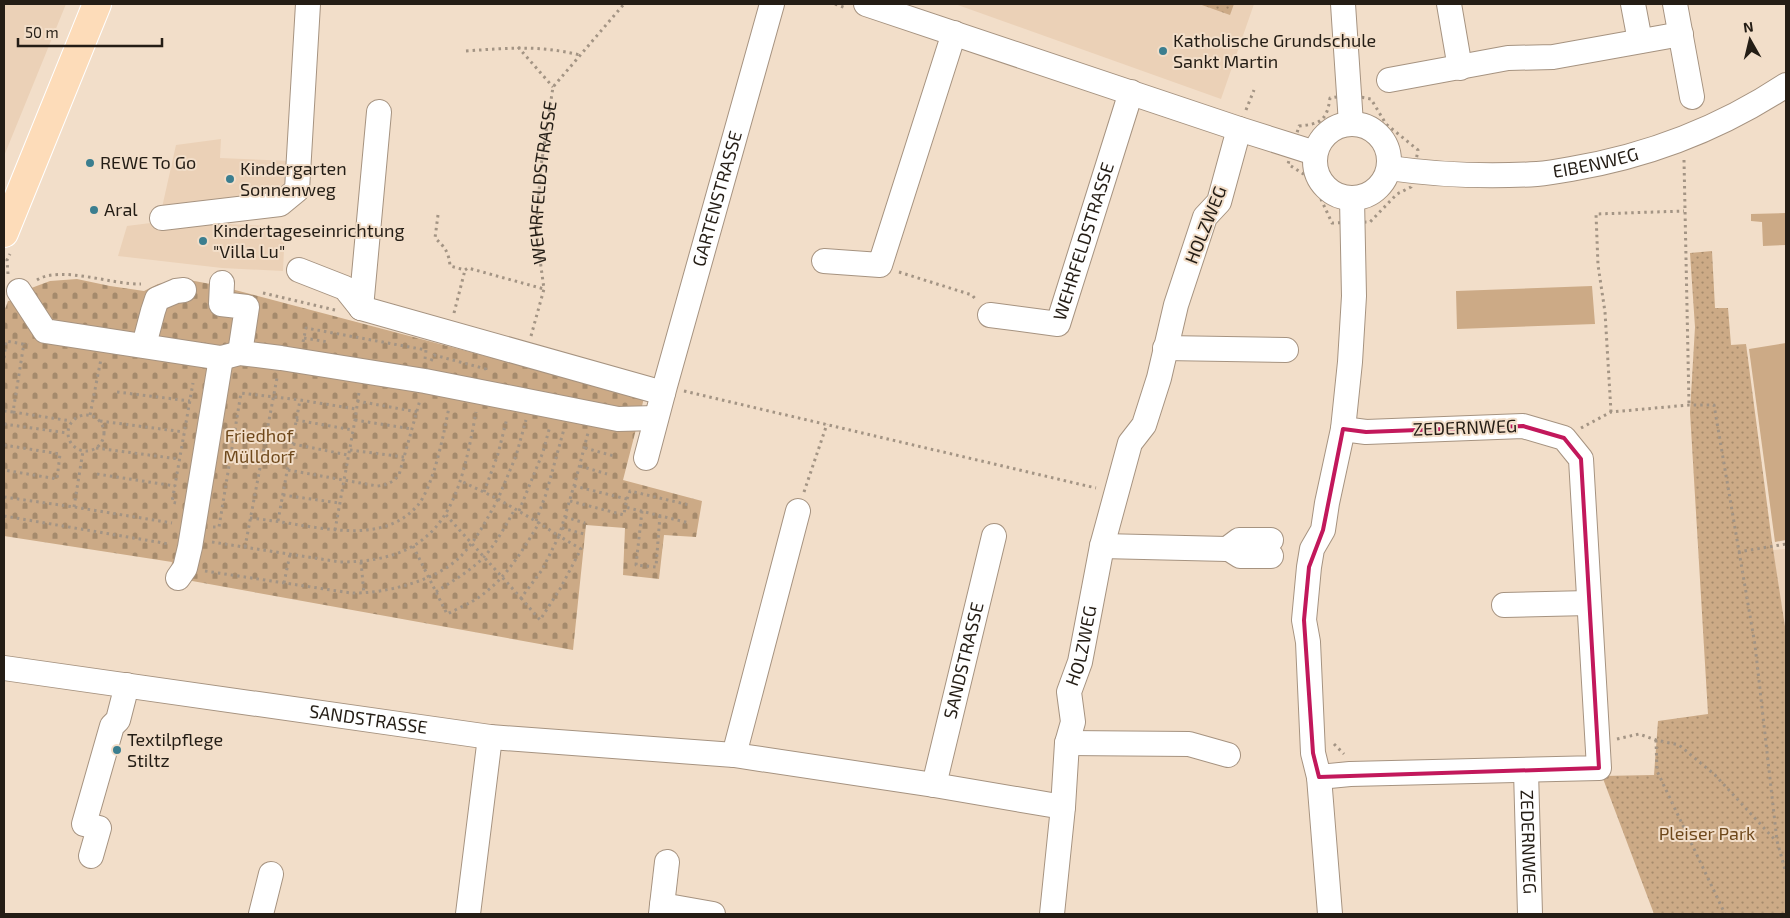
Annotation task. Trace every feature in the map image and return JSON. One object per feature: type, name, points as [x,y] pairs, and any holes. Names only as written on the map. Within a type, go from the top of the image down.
[{"type":"main road","points":[[5,224],[96,4]]},
{"type":"street","points":[[162,218],[280,204],[297,190],[308,4]]},
{"type":"street","name":"GARTENSTRASSE","points":[[646,458],[772,4]]},
{"type":"street","points":[[866,4],[1315,153]]},
{"type":"street","points":[[1343,4],[1351,124]]},
{"type":"street","points":[[1449,4],[1460,68]]},
{"type":"street","points":[[1633,4],[1640,41]]},
{"type":"street","points":[[1675,4],[1692,97]]},
{"type":"street","points":[[824,261],[880,265],[954,33]]},
{"type":"street","points":[[1389,80],[1508,58],[1553,57],[1681,34]]},
{"type":"street","name":"EIBENWEG","points":[[1389,168],[1475,176],[1539,174],[1602,164],[1653,150],[1684,138],[1734,116],[1786,85]]},
{"type":"street","name":"WEHRFELDSTRASSE","points":[[990,315],[1058,324],[1131,92]]},
{"type":"street","points":[[362,308],[379,112]]},
{"type":"street","points":[[1351,124],[1367,127],[1380,137],[1386,146],[1389,156],[1389,168],[1383,183],[1376,190],[1360,197],[1336,195],[1325,188],[1318,178],[1314,165],[1315,153],[1321,140],[1329,131],[1339,126],[1351,124]]},
{"type":"street","name":"HOLZWEG","points":[[1052,914],[1063,807],[1067,743],[1073,722],[1069,692],[1080,662],[1102,546],[1130,443],[1144,425],[1159,378],[1176,305],[1206,217],[1219,202],[1239,129]]},
{"type":"street","points":[[1330,914],[1319,777],[1313,753],[1308,642],[1304,620],[1312,549],[1323,530],[1343,429],[1354,296],[1364,225],[1360,197]]},
{"type":"street","points":[[299,270],[345,288],[362,308],[664,390]]},
{"type":"street","points":[[186,547],[230,355],[246,307],[221,304],[222,283]]},
{"type":"street","points":[[144,345],[157,299],[176,291],[184,290]]},
{"type":"street","points":[[19,291],[45,331],[230,355],[290,359],[425,381],[618,419],[656,418]]},
{"type":"street","points":[[1166,348],[1286,350]]},
{"type":"street","name":"ZEDERNWEG","points":[[1319,777],[1350,774],[1599,768],[1581,459],[1564,438],[1522,426],[1366,432],[1343,429]]},
{"type":"street","points":[[734,755],[798,511]]},
{"type":"street","name":"SANDSTRASSE","points":[[934,785],[994,536]]},
{"type":"street","points":[[1102,546],[1227,549],[1240,556],[1271,548]]},
{"type":"street","points":[[1504,605],[1589,603]]},
{"type":"street","name":"SANDSTRASSE","points":[[4,668],[490,737],[734,755],[934,785],[1063,807]]},
{"type":"street","points":[[91,856],[99,828],[84,824],[112,726],[118,720],[127,685]]},
{"type":"street","points":[[468,914],[490,737]]},
{"type":"street","points":[[1067,743],[1189,744],[1228,755]]},
{"type":"street","name":"ZEDERNWEG","points":[[1526,771],[1530,914]]},
{"type":"street","points":[[668,862],[662,909],[714,914]]},
{"type":"street","points":[[261,914],[271,874]]},
{"type":"path","name":"WEHRFELDSTRASSE","points":[[526,354],[544,288],[536,230],[541,166],[553,87],[624,4]]},
{"type":"path","points":[[466,50],[518,47],[554,49],[580,55]]},
{"type":"path","points":[[518,47],[553,87]]},
{"type":"path","points":[[1349,95],[1371,99],[1386,124],[1418,150],[1411,187],[1398,194],[1364,225],[1332,222],[1320,197],[1305,175],[1288,164],[1299,126],[1316,124],[1328,112],[1330,98],[1349,95]]},
{"type":"path","points":[[1684,138],[1689,405]]},
{"type":"path","points":[[1360,197],[1364,225]]},
{"type":"path","points":[[1611,412],[1605,312],[1598,265],[1596,214],[1684,211]]},
{"type":"path","points":[[438,215],[435,238],[445,247],[450,257],[450,266],[465,270],[468,268],[544,288]]},
{"type":"path","points":[[880,265],[972,296],[990,315]]},
{"type":"path","points":[[453,319],[465,270]]},
{"type":"path","points":[[245,547],[273,397],[306,328],[426,350],[425,359],[431,361],[399,475],[394,482],[376,486],[288,470]]},
{"type":"path","points":[[13,412],[24,344]]},
{"type":"path","points":[[90,415],[100,359],[110,361]]},
{"type":"path","points":[[335,530],[363,371]]},
{"type":"path","points":[[180,504],[172,502],[195,376]]},
{"type":"path","points":[[250,518],[335,530],[362,531],[384,527],[403,518],[418,504],[434,472],[446,425],[452,387]]},
{"type":"path","points":[[664,390],[827,424],[1116,493]]},
{"type":"path","points":[[117,392],[190,401]]},
{"type":"path","points":[[4,516],[186,547],[245,547],[340,562],[361,562],[385,557],[413,546],[425,538],[440,523],[451,507],[461,481],[470,446],[480,392]]},
{"type":"path","points":[[186,547],[219,528],[241,393],[356,409]]},
{"type":"path","points":[[278,522],[300,400]]},
{"type":"path","points":[[484,492],[498,454],[522,400]]},
{"type":"path","points":[[4,497],[74,507],[284,584],[364,594],[386,592],[428,577],[444,569],[459,558],[471,544],[498,499],[516,456],[522,400]]},
{"type":"path","points":[[357,401],[418,412]]},
{"type":"path","points":[[1564,438],[1611,412],[1689,405],[1714,405],[1755,645],[1777,841],[1786,873]]},
{"type":"path","points":[[521,598],[542,570],[559,536],[585,448],[572,409]]},
{"type":"path","points":[[519,512],[543,452],[572,409]]},
{"type":"path","points":[[413,546],[447,614],[473,601],[503,576],[522,550],[537,522],[572,409]]},
{"type":"path","points":[[4,411],[71,421]]},
{"type":"path","points":[[180,459],[96,448],[82,451],[71,445],[67,433],[71,421],[78,416],[90,415],[100,421],[184,432]]},
{"type":"path","points":[[296,420],[353,430]]},
{"type":"path","points":[[355,420],[412,429]]},
{"type":"path","points":[[96,448],[104,434],[100,421]]},
{"type":"path","points":[[4,424],[67,433]]},
{"type":"path","points":[[798,511],[827,424]]},
{"type":"path","points":[[293,444],[348,455]]},
{"type":"path","points":[[4,445],[60,454],[57,479],[4,470]]},
{"type":"path","points":[[585,448],[614,456]]},
{"type":"path","points":[[350,450],[404,458]]},
{"type":"path","points":[[74,507],[82,451]]},
{"type":"path","points":[[580,466],[607,474]]},
{"type":"path","points":[[97,474],[175,486]]},
{"type":"path","points":[[446,515],[471,544],[503,576],[540,620],[582,549],[498,499],[461,481]]},
{"type":"path","points":[[574,486],[627,499]]},
{"type":"path","points":[[570,500],[624,515],[630,491],[689,505]]},
{"type":"path","points":[[283,495],[340,503]]},
{"type":"path","points":[[625,507],[689,523]]},
{"type":"path","points":[[436,592],[466,573],[484,557],[515,509]]},
{"type":"path","points":[[642,511],[636,565],[656,567],[660,515]]},
{"type":"path","points":[[564,517],[585,523]]},
{"type":"path","points":[[562,528],[584,534]]},
{"type":"path","points":[[1738,552],[1786,544]]},
{"type":"path","points":[[284,584],[290,554]]},
{"type":"path","points":[[361,562],[364,594]]},
{"type":"path","points":[[1597,744],[1639,734],[1679,745],[1715,775],[1777,841]]},
{"type":"path","points":[[1656,740],[1658,771],[1724,914]]},
{"type":"path","points":[[1333,743],[1350,760],[1350,774]]},
{"type":"highlighted area","points":[[1523,426],[1564,438],[1581,459],[1599,768],[1319,777],[1313,753],[1304,620],[1309,567],[1323,530],[1343,429],[1366,432]]},
{"type":"shaded area","points":[[4,4],[66,4],[4,156]]},
{"type":"shaded area","name":"Katholische Grundschule Sankt Martin","points":[[955,4],[1254,4],[1221,99]]},
{"type":"shaded area","name":"Kindergarten Sonnenweg","points":[[221,139],[220,158],[292,161],[291,189],[281,198],[161,212],[176,145]]},
{"type":"shaded area","name":"Kindertageseinrichtung \"Villa Lu\"","points":[[229,213],[229,224],[285,227],[283,271],[222,268],[118,256],[127,226]]},
{"type":"shaded area","points":[[1786,549],[1786,633],[1773,550]]},
{"type":"green space","points":[[1199,4],[1234,4],[1230,15]]},
{"type":"green space","points":[[1786,213],[1786,245],[1763,246],[1762,222],[1751,221],[1751,214]]},
{"type":"green space","name":"Pleiser Park","points":[[1712,251],[1715,308],[1728,308],[1731,345],[1746,344],[1786,633],[1786,914],[1654,914],[1602,776],[1654,775],[1658,721],[1708,714],[1690,412],[1695,327],[1690,253]]},
{"type":"green space","name":"Friedhof Mülldorf","points":[[77,279],[144,291],[158,284],[175,281],[189,280],[216,285],[644,398],[623,480],[702,501],[696,537],[664,535],[659,579],[623,575],[625,528],[586,525],[573,650],[170,577],[172,562],[4,536],[4,312],[8,301],[24,300],[26,290],[50,281]]},
{"type":"green space","points":[[1592,286],[1595,324],[1457,329],[1456,291]]},
{"type":"green space","points":[[1786,343],[1786,540],[1775,542],[1749,349]]},
{"type":"place","name":"Katholische Grundschule Sankt Martin","points":[[1163,51]]},
{"type":"place","name":"REWE To Go","points":[[90,163]]},
{"type":"place","name":"Kindergarten Sonnenweg","points":[[230,179]]},
{"type":"place","name":"Aral","points":[[94,210]]},
{"type":"place","name":"Kindertageseinrichtung \"Villa Lu\"","points":[[203,241]]},
{"type":"place","name":"Textilpflege Stiltz","points":[[117,750]]}]
